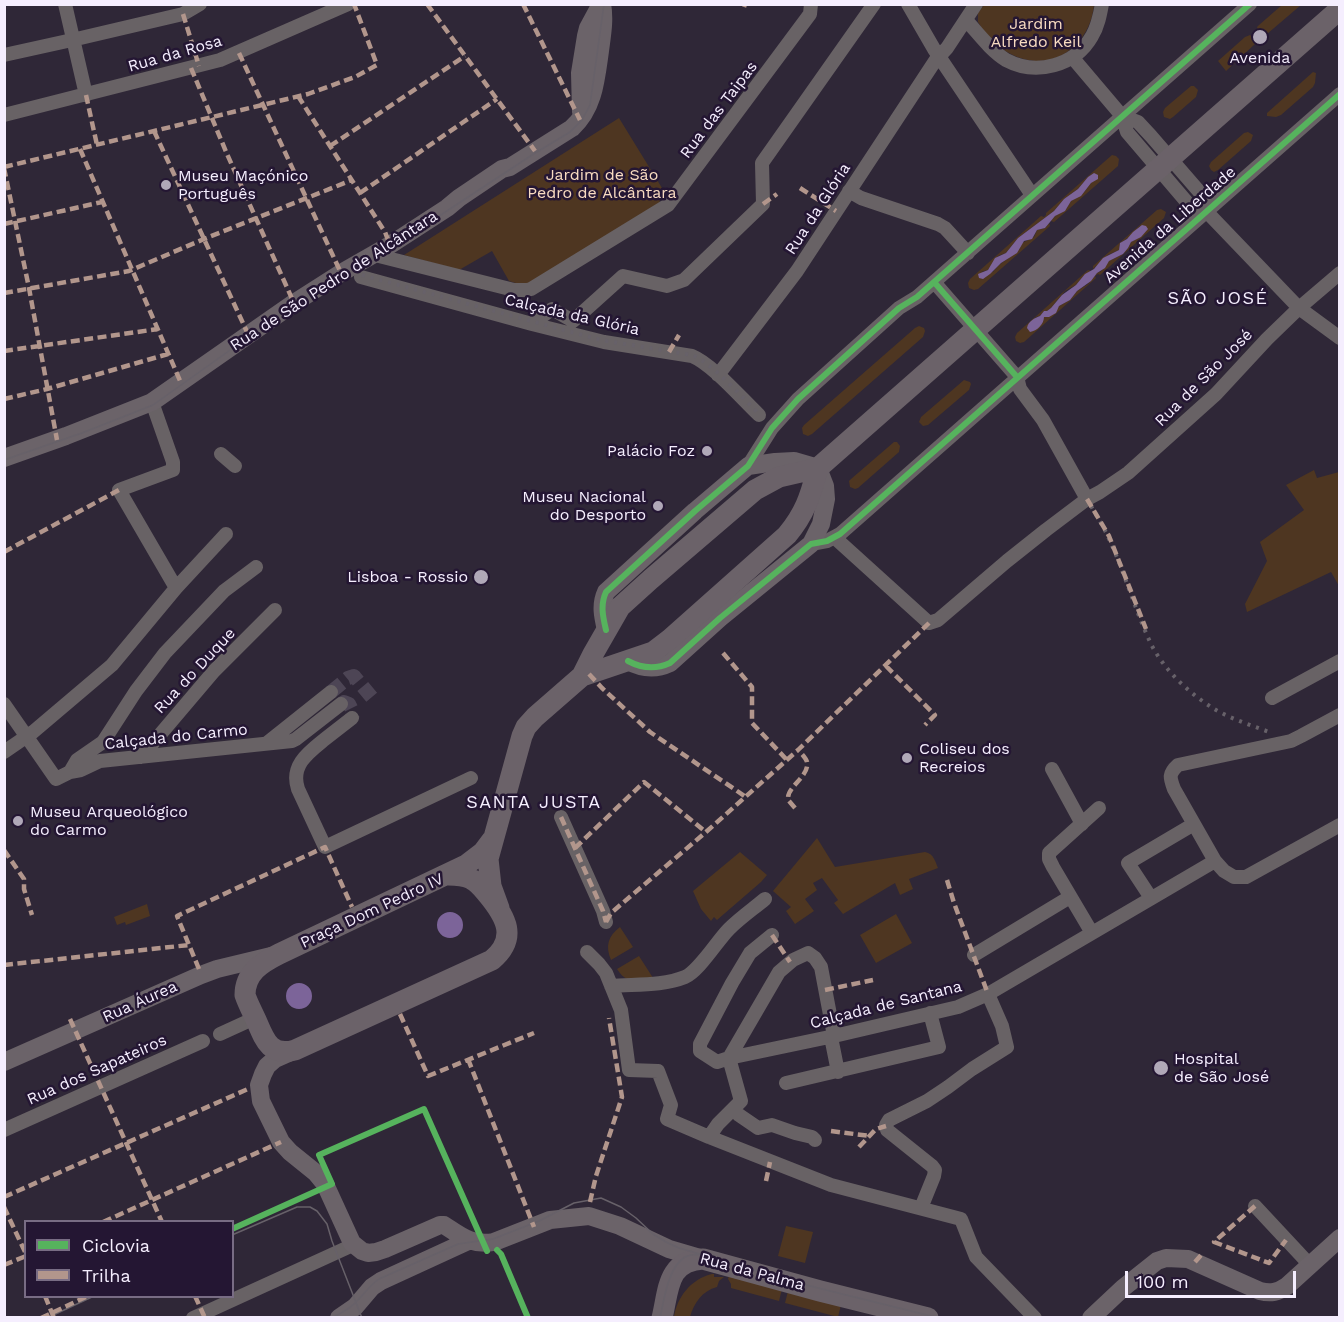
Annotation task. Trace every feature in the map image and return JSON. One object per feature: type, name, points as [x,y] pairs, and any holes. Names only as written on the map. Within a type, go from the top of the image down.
[{"type":"main road","name":"Rua de São Pedro de Alcântara","points":[[4,458],[152,402],[313,291],[375,255],[502,169],[510,167],[566,132],[580,120],[580,73],[586,36],[601,4]]},
{"type":"main road","points":[[499,908],[491,885],[488,867],[489,854],[526,728],[582,676],[620,607],[755,490],[779,477],[818,468],[1340,9]]},
{"type":"main road","points":[[794,461],[818,468],[825,486],[826,499],[820,524],[811,544],[720,618],[670,663],[648,668],[636,666],[627,661],[615,648],[606,630],[602,603],[606,592],[748,466],[794,461]]},
{"type":"main road","points":[[582,676],[653,652],[670,639],[787,535],[806,508],[818,468]]},
{"type":"main road","points":[[448,875],[473,861],[492,839]]},
{"type":"main road","name":"Praça Dom Pedro IV","points":[[295,1050],[282,1052],[271,1047],[262,1035],[245,995],[248,978],[255,968],[279,954],[448,875],[471,879],[499,908],[507,927],[507,938],[503,949],[492,960],[270,1062],[263,1074],[259,1085],[261,1101],[280,1142],[314,1170],[322,1180],[353,1245]]},
{"type":"main road","name":"Rua Áurea","points":[[4,1062],[201,975],[279,954]]},
{"type":"main road","name":"Rua da Palma","points":[[468,1241],[494,1242],[550,1220],[580,1216],[596,1218],[620,1226],[669,1249],[703,1260],[928,1317]]},
{"type":"main road","points":[[353,1245],[368,1253],[381,1251],[440,1225],[444,1225],[468,1241]]},
{"type":"main road","points":[[1091,1317],[1157,1262],[1167,1258],[1188,1260],[1260,1291],[1274,1293],[1284,1288],[1340,1238]]},
{"type":"main road","points":[[339,1317],[357,1312],[372,1287],[381,1281],[468,1241]]},
{"type":"main road","points":[[662,1317],[676,1271],[686,1262],[703,1260]]},
{"type":"street","points":[[65,4],[86,95]]},
{"type":"street","points":[[4,54],[183,14],[200,4]]},
{"type":"street","name":"Rua da Rosa","points":[[4,115],[220,60],[348,4]]},
{"type":"street","name":"Rua das Taipas","points":[[375,255],[514,290],[531,289],[668,205],[810,14],[811,4]]},
{"type":"street","points":[[532,324],[552,309],[573,321],[623,276],[667,286],[684,280],[763,204],[762,163],[874,4]]},
{"type":"street","points":[[908,4],[939,56],[1032,195]]},
{"type":"street","name":"Rua da Glória","points":[[718,375],[797,271],[976,4]]},
{"type":"street","points":[[966,20],[997,54],[1027,67],[1048,67],[1072,57],[1092,37],[1102,4]]},
{"type":"street","points":[[748,466],[772,428],[798,399],[899,308],[917,297],[968,253],[1250,4]]},
{"type":"street","name":"Avenida da Liberdade","points":[[1072,57],[1122,116],[1126,132],[1164,164],[1191,207],[1206,211]]},
{"type":"street","name":"Avenida da Liberdade","points":[[811,544],[827,541],[854,522],[1340,94]]},
{"type":"street","points":[[849,191],[861,198],[942,226],[968,253]]},
{"type":"street","points":[[1206,211],[1299,308],[1340,338]]},
{"type":"street","name":"Rua de São José","points":[[834,537],[929,622],[938,620],[1006,561],[1087,499],[1137,466],[1216,394],[1299,308],[1340,273]]},
{"type":"street","name":"Calçada da Glória","points":[[361,277],[604,342],[698,358],[759,415]]},
{"type":"street","points":[[934,282],[1017,377],[1020,390],[1043,420],[1087,499]]},
{"type":"street","points":[[152,402],[173,462],[173,470],[119,490],[176,588]]},
{"type":"street","points":[[221,454],[235,466]]},
{"type":"street","points":[[4,752],[27,737],[112,665],[176,588],[226,534]]},
{"type":"street","points":[[70,772],[77,760],[103,742],[136,691],[165,653],[224,591],[256,567]]},
{"type":"street","name":"Rua do Duque","points":[[141,757],[214,671],[275,610]]},
{"type":"street","points":[[1272,698],[1340,661]]},
{"type":"street","name":"Calçada do Carmo","points":[[267,743],[332,692]]},
{"type":"street","points":[[4,704],[27,737]]},
{"type":"street","name":"Calçada do Carmo","points":[[27,737],[56,779],[100,761],[290,741],[296,739],[341,704]]},
{"type":"street","points":[[1340,715],[1290,741],[1178,765],[1172,770],[1170,778],[1215,861],[1224,871],[1234,877],[1246,877],[1340,825]]},
{"type":"street","points":[[352,718],[307,754],[300,762],[297,772],[298,789],[325,848],[471,778]]},
{"type":"street","points":[[1052,769],[1082,824]]},
{"type":"street","points":[[1092,933],[1049,859],[1049,854],[1100,808]]},
{"type":"street","points":[[561,816],[606,922]]},
{"type":"street","points":[[1151,898],[1128,862],[1194,824]]},
{"type":"street","name":"Calçada de Santana","points":[[729,1058],[958,1007],[988,994],[1215,861]]},
{"type":"street","points":[[974,955],[1071,897]]},
{"type":"street","points":[[611,986],[662,982],[687,976],[697,969],[729,929],[765,899]]},
{"type":"street","points":[[772,935],[750,953],[700,1044],[700,1051],[717,1062],[729,1058],[779,972],[790,962],[808,953],[813,955],[821,967],[838,1072]]},
{"type":"street","points":[[587,951],[606,973],[621,1010],[629,1070],[658,1071],[671,1105],[667,1119],[831,1185],[961,1219],[976,1257],[1035,1317]]},
{"type":"street","points":[[921,1208],[935,1170],[887,1130],[886,1125],[889,1120],[941,1092],[1007,1047],[1002,1026],[988,994]]},
{"type":"street","points":[[786,1083],[939,1047],[930,1013]]},
{"type":"street","points":[[220,1034],[255,1018]]},
{"type":"street","name":"Rua dos Sapateiros","points":[[4,1130],[203,1041]]},
{"type":"street","points":[[709,1137],[718,1124],[741,1101],[729,1058]]},
{"type":"street","points":[[733,1109],[758,1128],[772,1125],[812,1137],[815,1140]]},
{"type":"street","points":[[1255,1206],[1310,1265]]},
{"type":"street","points":[[193,1317],[353,1245]]},
{"type":"green space","name":"Jardim Alfredo Keil","points":[[984,5],[1094,5],[1091,20],[1077,44],[1054,59],[1040,61],[1026,60],[1011,54],[992,40],[978,22],[978,13]]},
{"type":"green space","points":[[1282,5],[1301,5],[1267,34],[1259,33],[1257,27]]},
{"type":"green space","points":[[1250,35],[1255,40],[1255,44],[1226,71],[1218,61]]},
{"type":"green space","points":[[1313,72],[1316,73],[1313,87],[1281,115],[1267,116],[1267,113]]},
{"type":"green space","points":[[1191,86],[1198,90],[1196,97],[1170,119],[1164,117],[1165,108]]},
{"type":"green space","name":"Jardim de São Pedro de Alcântara","points":[[619,118],[662,188],[659,206],[526,286],[509,281],[492,251],[459,270],[404,255]]},
{"type":"green space","points":[[1248,132],[1253,135],[1251,141],[1218,170],[1214,172],[1211,170],[1209,166],[1211,162]]},
{"type":"green space","points":[[1112,155],[1119,159],[1118,166],[1054,222],[1050,222],[1055,216],[1066,209],[1071,201],[1084,192],[1091,183],[1094,173],[1064,199],[1054,211],[1018,238],[1006,253],[998,256],[988,270],[981,272],[993,272],[1016,252],[1022,243],[1034,237],[1037,230],[1045,228],[1049,223],[1050,226],[978,289],[969,288],[970,279]]},
{"type":"green space","points":[[1161,209],[1166,212],[1164,218],[1100,275],[1095,276],[1096,278],[1024,342],[1016,341],[1017,333],[1088,270],[1091,271],[1093,266],[1157,210]],"holes":[[[1140,226],[1138,238],[1131,242],[1123,254],[1109,261],[1088,284],[1048,317],[1045,316],[1029,324],[1051,308],[1065,291],[1076,285],[1108,255],[1119,250],[1120,243]]]},
{"type":"green space","points":[[919,326],[924,328],[923,337],[812,434],[808,436],[803,434],[804,425]]},
{"type":"green space","points":[[964,380],[971,384],[969,390],[928,425],[923,426],[919,422],[921,417]]},
{"type":"green space","points":[[894,442],[900,446],[899,452],[858,488],[850,487],[849,481]]},
{"type":"green space","points":[[1314,470],[1317,478],[1339,472],[1339,586],[1331,572],[1247,612],[1245,604],[1267,561],[1260,542],[1304,510],[1286,485]]},
{"type":"green space","points":[[817,838],[835,867],[925,852],[932,856],[938,868],[909,879],[913,889],[900,895],[895,883],[843,914],[834,903],[838,900],[822,878],[813,883],[817,890],[805,899],[814,911],[795,924],[786,911],[791,907],[773,891]]},
{"type":"green space","points":[[740,852],[767,875],[717,920],[714,917],[711,921],[701,909],[693,891]]},
{"type":"green space","points":[[147,904],[150,916],[126,925],[125,922],[117,925],[114,917]]},
{"type":"green space","points":[[896,914],[912,943],[876,963],[860,935]]},
{"type":"green space","points":[[620,927],[633,947],[611,960],[608,950],[609,942]]},
{"type":"green space","points":[[639,956],[655,981],[629,980],[617,969]]},
{"type":"green space","points":[[786,1226],[813,1232],[805,1263],[778,1256]]},
{"type":"green space","points":[[712,1274],[714,1277],[724,1277],[719,1281],[717,1287],[707,1291],[699,1298],[690,1317],[674,1317],[678,1303],[686,1290],[704,1276]]},
{"type":"green space","points":[[729,1275],[782,1289],[779,1301],[731,1288]]},
{"type":"green space","points":[[788,1291],[841,1305],[838,1317],[785,1303]]},
{"type":"shaded area","points":[[1094,173],[1098,175],[1098,179],[1091,183],[1081,196],[1071,201],[1065,211],[1055,216],[1045,228],[1037,230],[1032,239],[1024,241],[1017,253],[983,279],[979,278],[978,274],[988,270],[995,258],[1006,253],[1018,238],[1054,211],[1064,199]]},
{"type":"shaded area","points":[[1142,225],[1148,229],[1141,237],[1131,242],[1123,254],[1109,261],[1105,268],[1077,291],[1070,300],[1059,306],[1056,313],[1044,317],[1040,327],[1030,332],[1027,328],[1030,322],[1051,308],[1103,258],[1119,250],[1120,243]]},
{"type":"shaded area","points":[[450,912],[459,916],[463,925],[459,934],[450,938],[441,934],[437,925],[441,916]]},
{"type":"shaded area","points":[[299,983],[308,987],[312,996],[308,1005],[299,1009],[290,1005],[286,996],[290,987]]},
{"type":"tunnel","points":[[331,692],[354,676],[374,700]]},
{"type":"tunnel","points":[[341,704],[344,702],[349,704],[353,712],[352,718]]},
{"type":"tram line","points":[[4,460],[153,405],[292,306],[386,251],[570,132],[582,120],[590,105],[604,4]]},
{"type":"tram line","points":[[333,1317],[352,1305],[379,1279],[458,1244],[493,1239],[539,1221],[574,1203],[601,1198],[621,1207],[666,1242],[703,1255]]},
{"type":"tram line","points":[[234,1234],[297,1207],[310,1207],[317,1211],[327,1224],[362,1318]]},
{"type":"tram line","points":[[660,1318],[674,1268],[685,1257],[696,1254],[802,1284],[939,1318]]},
{"type":"tram line","points":[[47,1318],[90,1298]]},
{"type":"railway","points":[[362,275],[601,340],[692,355],[718,373],[759,414]]},
{"type":"railway","points":[[1091,506],[1115,552],[1152,646],[1164,665],[1188,690],[1216,710],[1272,733]]},
{"type":"marked path","points":[[4,167],[308,94],[355,77],[377,65],[354,4]]},
{"type":"marked path","points":[[427,4],[535,151]]},
{"type":"marked path","points":[[523,4],[580,120]]},
{"type":"marked path","points":[[183,14],[199,66]]},
{"type":"marked path","points":[[239,53],[341,273]]},
{"type":"marked path","points":[[330,146],[465,56]]},
{"type":"marked path","points":[[191,68],[294,303]]},
{"type":"marked path","points":[[86,95],[97,145]]},
{"type":"marked path","points":[[298,96],[385,232],[390,245]]},
{"type":"marked path","points":[[360,193],[497,99]]},
{"type":"marked path","points":[[154,131],[248,334]]},
{"type":"marked path","points":[[80,149],[181,383]]},
{"type":"marked path","points":[[4,168],[57,440]]},
{"type":"marked path","points":[[4,293],[129,271],[352,180]]},
{"type":"marked path","points":[[800,188],[836,211]]},
{"type":"marked path","points":[[763,204],[777,194]]},
{"type":"marked path","points":[[4,224],[102,202]]},
{"type":"marked path","points":[[4,351],[158,329]]},
{"type":"marked path","points":[[669,352],[679,335]]},
{"type":"marked path","points":[[4,399],[168,354]]},
{"type":"marked path","points":[[4,552],[119,490]]},
{"type":"marked path","points":[[1087,499],[1109,536],[1146,629]]},
{"type":"marked path","points":[[606,922],[611,913],[798,750],[929,623]]},
{"type":"marked path","points":[[723,653],[752,687],[752,723],[787,760]]},
{"type":"marked path","points":[[886,666],[935,715],[925,725]]},
{"type":"marked path","points":[[589,674],[650,732],[746,797]]},
{"type":"marked path","points":[[795,808],[788,796],[807,767],[806,760],[798,750]]},
{"type":"marked path","points":[[575,848],[644,782],[706,832]]},
{"type":"marked path","points":[[561,817],[606,922]]},
{"type":"marked path","points":[[199,969],[177,916],[325,847],[352,907]]},
{"type":"marked path","points":[[4,850],[24,879],[24,889],[32,915]]},
{"type":"marked path","points":[[947,880],[988,994]]},
{"type":"marked path","points":[[772,935],[790,962]]},
{"type":"marked path","points":[[4,965],[189,945]]},
{"type":"marked path","points":[[825,990],[873,980]]},
{"type":"marked path","points":[[400,1014],[428,1076],[534,1033]]},
{"type":"marked path","points":[[590,1202],[596,1176],[622,1097],[609,1018]]},
{"type":"marked path","points":[[70,1019],[161,1220]]},
{"type":"marked path","points":[[468,1059],[534,1227]]},
{"type":"marked path","points":[[4,1197],[248,1089]]},
{"type":"marked path","points":[[859,1147],[876,1129],[886,1126]]},
{"type":"marked path","points":[[831,1131],[870,1136]]},
{"type":"marked path","points":[[107,1220],[281,1142]]},
{"type":"marked path","points":[[766,1181],[770,1162]]},
{"type":"marked path","points":[[1255,1206],[1214,1242],[1269,1263],[1286,1240]]},
{"type":"marked path","points":[[4,1207],[24,1250]]},
{"type":"marked path","points":[[1195,1262],[1202,1254]]},
{"type":"marked path","points":[[4,1265],[24,1257]]},
{"type":"marked path","points":[[46,1298],[54,1318]]},
{"type":"marked path","points":[[41,1318],[84,1298]]},
{"type":"marked path","points":[[196,1298],[205,1318]]},
{"type":"cycle path","points":[[606,630],[603,616],[606,592],[748,466],[772,428],[798,399],[899,308],[917,297],[1250,4]]},
{"type":"cycle path","points":[[628,661],[648,667],[659,667],[670,663],[720,618],[811,544],[827,541],[840,534],[1340,94]]},
{"type":"cycle path","points":[[934,282],[1017,377]]},
{"type":"cycle path","points":[[234,1228],[332,1184],[319,1155],[424,1109],[487,1251]]},
{"type":"cycle path","points":[[497,1250],[501,1254],[528,1318]]},
{"type":"place","name":"Avenida","points":[[1260,37]]},
{"type":"place","name":"Museu Maçónico Português","points":[[166,185]]},
{"type":"place","name":"Palácio Foz","points":[[707,451]]},
{"type":"place","name":"Museu Nacional do Desporto","points":[[658,506]]},
{"type":"place","name":"Lisboa - Rossio","points":[[481,577]]},
{"type":"place","name":"Coliseu dos Recreios","points":[[907,758]]},
{"type":"place","name":"Museu Arqueológico do Carmo","points":[[18,821]]},
{"type":"place","name":"Hospital de São José","points":[[1161,1068]]},
{"type":"district","name":"SÃO JOSÉ","points":[[1218,299]]},
{"type":"district","name":"SANTA JUSTA","points":[[534,803]]}]
